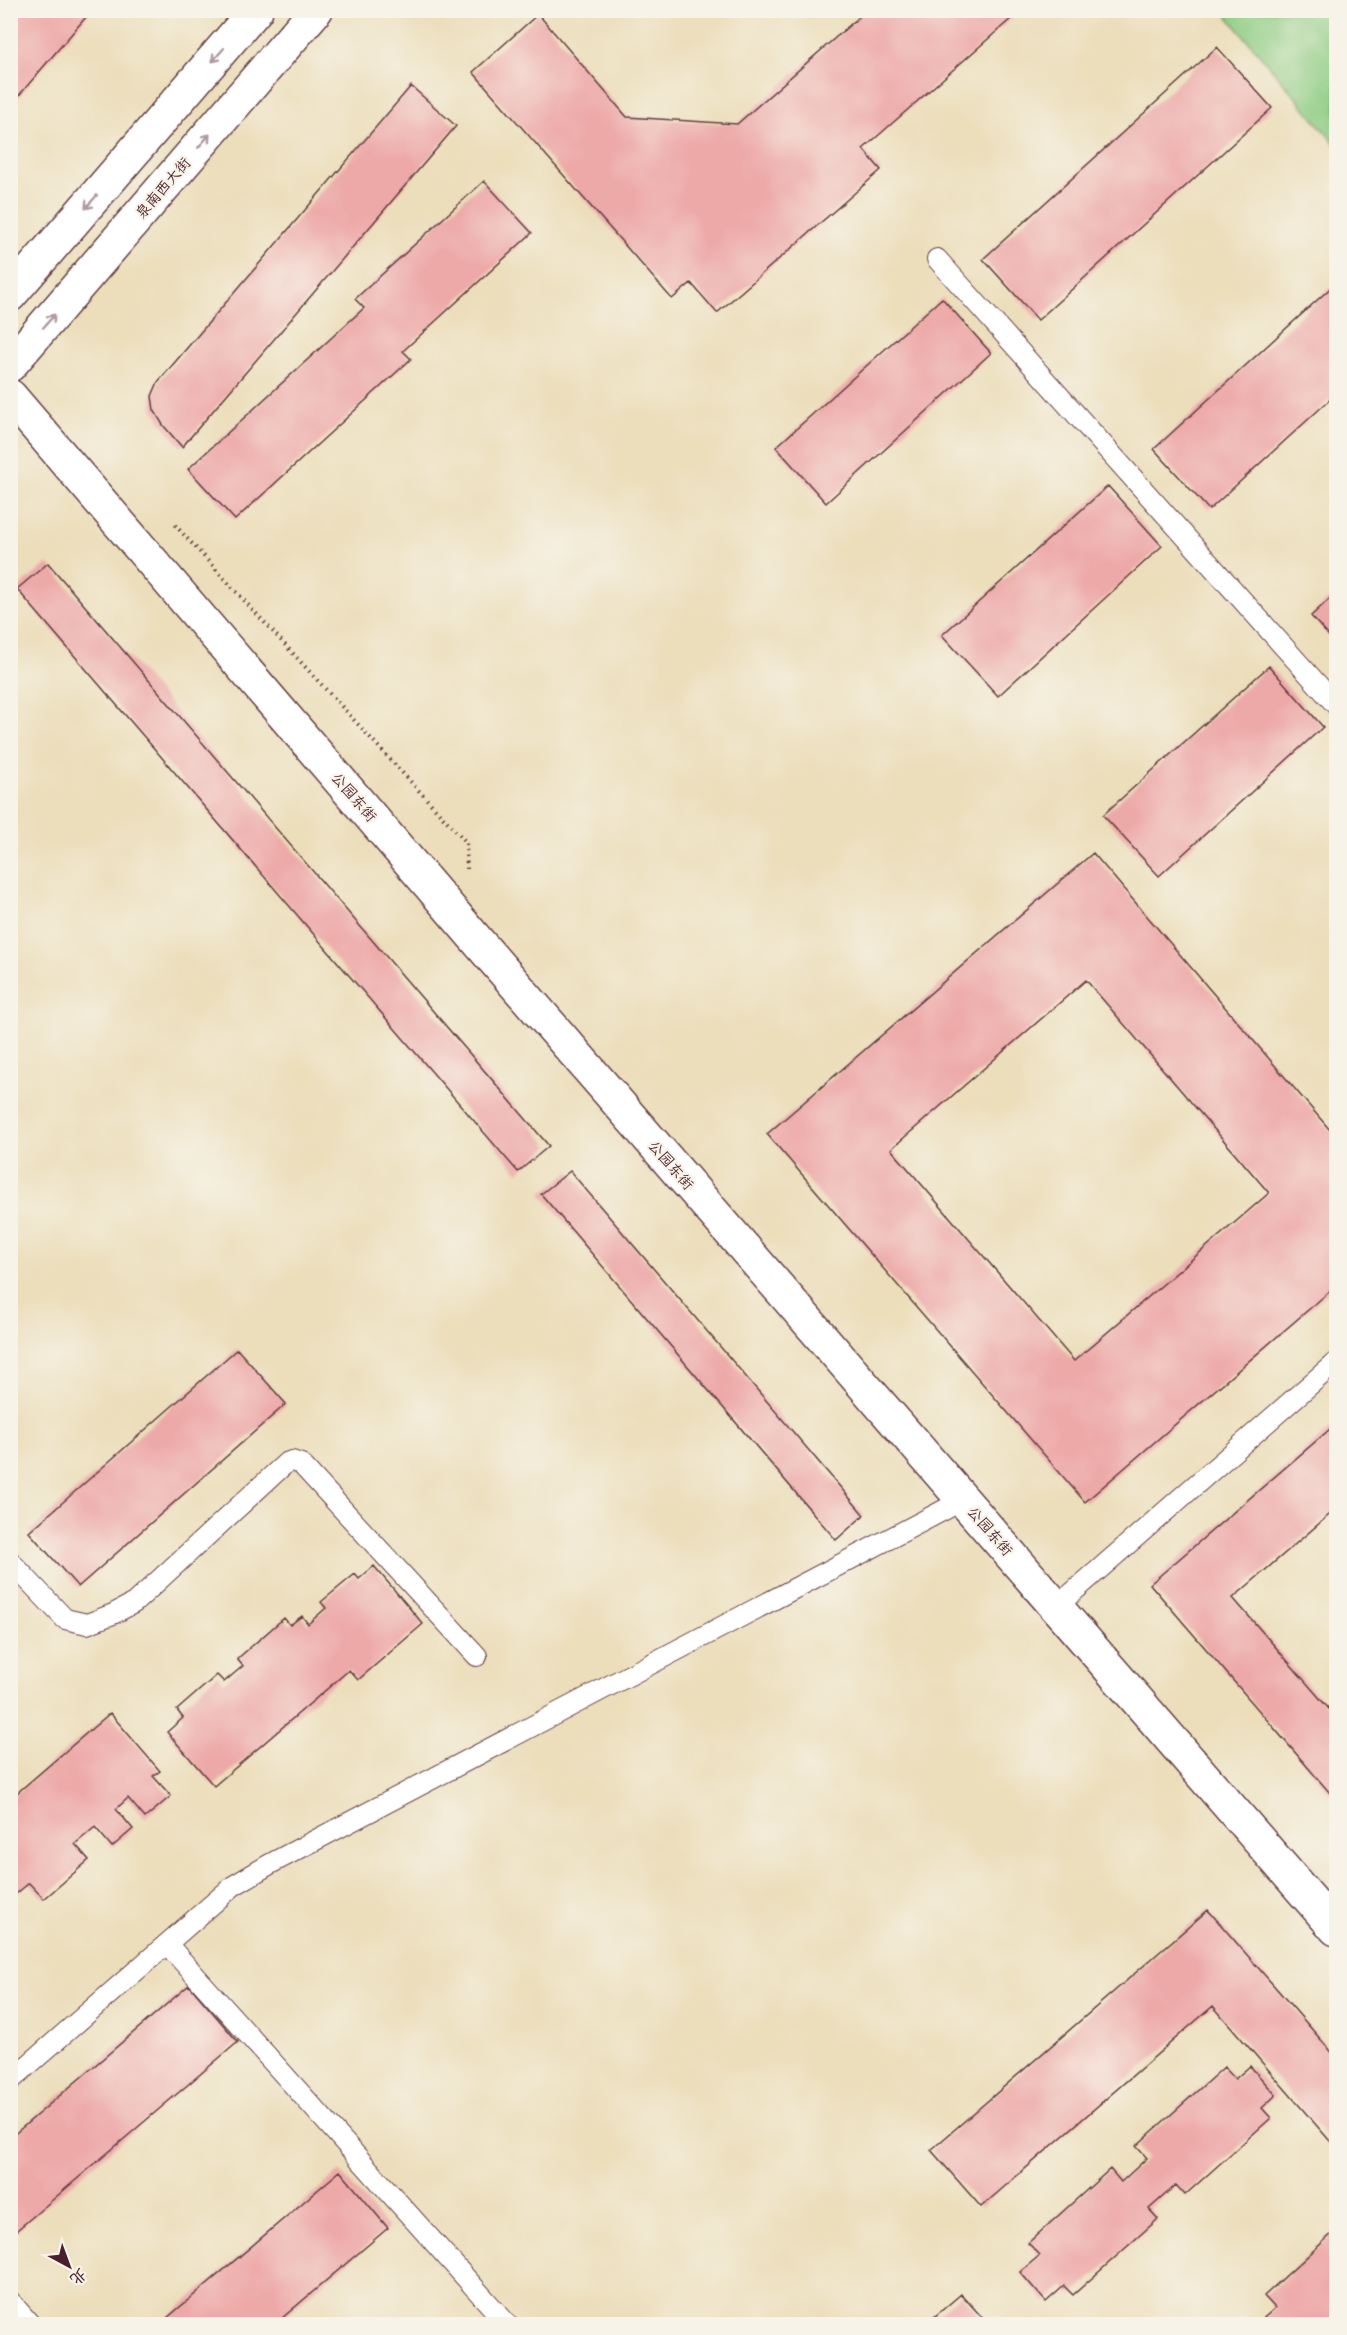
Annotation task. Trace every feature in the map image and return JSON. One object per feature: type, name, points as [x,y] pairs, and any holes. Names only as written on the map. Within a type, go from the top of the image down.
[{"type":"street","points":[[10,295],[256,10]]},
{"type":"street","name":"泉南西大街","points":[[10,365],[316,10]]},
{"type":"street","name":"公园东街","points":[[10,396],[486,952],[1336,1929]]},
{"type":"lane","points":[[938,259],[1336,705]]},
{"type":"lane","points":[[1056,1607],[1336,1362]]},
{"type":"lane","points":[[10,1561],[65,1618],[87,1624],[134,1603],[286,1463],[292,1461],[301,1464],[477,1656]]},
{"type":"lane","points":[[10,2081],[232,1886],[963,1500]]},
{"type":"lane","points":[[167,1944],[507,2325]]},
{"type":"lane","points":[[10,2301],[30,2325]]},
{"type":"path","points":[[170,520],[466,842],[468,876]]},
{"type":"green space","points":[[1223,11],[1336,11],[1336,145]]},
{"type":"building","points":[[10,10],[92,10],[10,106]]},
{"type":"building","points":[[867,10],[1021,10],[863,149],[881,170],[717,313],[691,283],[672,299],[473,72],[538,14],[627,117],[737,124]]},
{"type":"building","points":[[1217,47],[1272,108],[1038,320],[983,259]]},
{"type":"building","points":[[411,86],[456,126],[182,447],[163,425],[154,410],[152,396],[158,382]]},
{"type":"building","points":[[484,181],[532,233],[403,351],[411,359],[235,520],[188,469],[364,308],[355,299]]},
{"type":"building","points":[[1336,283],[1336,394],[1209,510],[1154,449]]},
{"type":"building","points":[[942,298],[991,353],[826,503],[776,447]]},
{"type":"building","points":[[1108,486],[1162,546],[998,696],[942,635]]},
{"type":"building","points":[[48,563],[549,1146],[518,1172],[17,589]]},
{"type":"building","points":[[1336,593],[1336,644],[1311,616]]},
{"type":"building","points":[[1269,666],[1323,727],[1159,876],[1103,815]]},
{"type":"building","points":[[1093,853],[1336,1137],[1336,1286],[1085,1502],[767,1134]],"holes":[[[1086,980],[1269,1193],[1074,1361],[891,1149]]]},
{"type":"building","points":[[570,1171],[864,1515],[836,1540],[541,1194]]},
{"type":"building","points":[[237,1349],[286,1404],[78,1587],[29,1532]]},
{"type":"building","points":[[1336,1424],[1336,1509],[1233,1598],[1336,1717],[1336,1800],[1150,1584]]},
{"type":"building","points":[[374,1566],[423,1624],[358,1680],[349,1670],[214,1786],[167,1732],[183,1718],[177,1710],[217,1675],[224,1682],[243,1666],[237,1659],[284,1618],[290,1625],[302,1616],[308,1624],[326,1608],[321,1602],[355,1574],[359,1579]]},
{"type":"building","points":[[110,1713],[160,1771],[153,1776],[171,1796],[145,1818],[128,1798],[116,1809],[133,1829],[112,1847],[95,1827],[75,1844],[89,1860],[44,1899],[29,1883],[10,1899],[10,1799]]},
{"type":"building","points":[[1208,1910],[1336,2057],[1336,2148],[1213,2006],[981,2207],[931,2150]]},
{"type":"building","points":[[189,1985],[238,2042],[10,2236],[10,2138]]},
{"type":"building","points":[[1250,2066],[1276,2095],[1262,2108],[1271,2118],[1185,2195],[1176,2185],[1149,2209],[1158,2219],[1073,2295],[1064,2286],[1046,2302],[1020,2272],[1040,2255],[1028,2243],[1110,2169],[1121,2182],[1147,2158],[1136,2146],[1224,2067],[1235,2079]]},
{"type":"building","points":[[340,2171],[388,2228],[275,2324],[160,2324]]},
{"type":"building","points":[[1336,2230],[1336,2324],[1257,2324],[1275,2308],[1264,2296]]},
{"type":"building","points":[[961,2294],[988,2324],[926,2324]]}]
